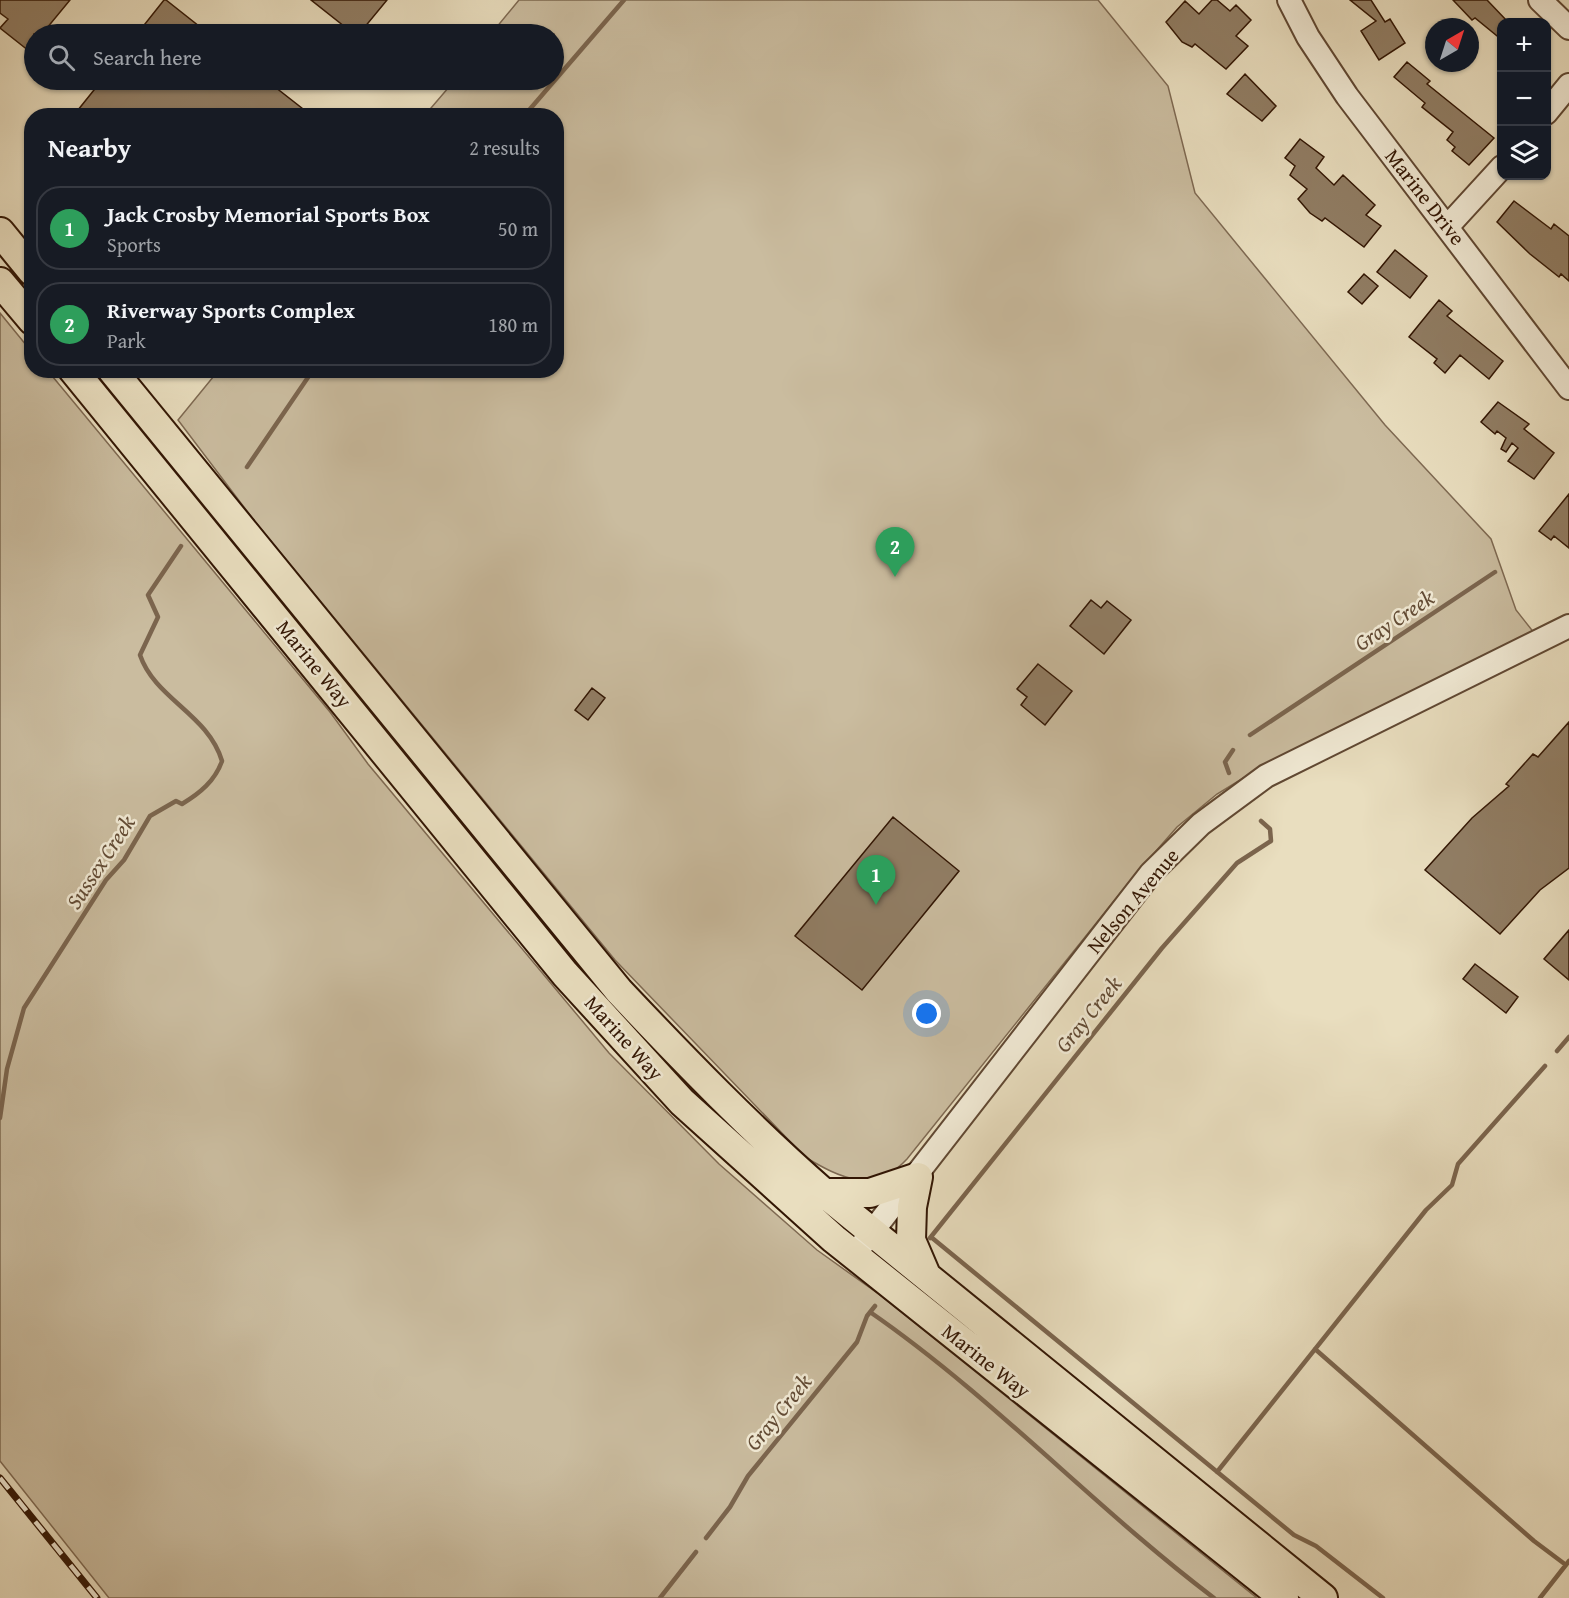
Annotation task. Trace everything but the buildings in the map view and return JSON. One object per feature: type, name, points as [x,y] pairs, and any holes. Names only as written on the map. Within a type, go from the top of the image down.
[{"type":"main road","points":[[0,232],[24,261]]},
{"type":"main road","points":[[0,282],[24,310]]},
{"type":"main road","name":"Marine Way","points":[[80,378],[566,974],[682,1102],[785,1197],[854,1256],[1284,1598]]},
{"type":"main road","name":"Marine Way","points":[[119,378],[619,991],[757,1134],[927,1278],[1323,1598]]},
{"type":"main road","points":[[824,1193],[870,1193],[918,1176],[911,1239],[927,1278]]},
{"type":"street","name":"Marine Drive","points":[[1289,0],[1308,37],[1347,96],[1569,388]]},
{"type":"street","points":[[1540,0],[1569,28]]},
{"type":"street","points":[[1551,107],[1569,85]]},
{"type":"street","points":[[1448,226],[1497,172]]},
{"type":"street","name":"Nelson Avenue","points":[[854,1256],[1151,873],[1201,824],[1266,776],[1569,626]]},
{"type":"shaded area","points":[[519,0],[1098,0],[1168,86],[1195,193],[1385,425],[1491,539],[1516,610],[1535,634],[1250,774],[1217,794],[1177,827],[1134,876],[907,1159],[895,1170],[882,1177],[869,1180],[844,1176],[805,1157],[615,960],[253,519],[178,420],[212,378],[564,378],[564,108],[431,108],[446,90],[564,90],[564,24],[499,24]]},
{"type":"shaded area","points":[[0,313],[24,342],[24,378],[54,378],[330,712],[368,764],[609,1053],[719,1164],[817,1250],[880,1295],[1257,1598],[109,1598],[0,1461]]},
{"type":"waterway","name":"Sussex Creek","points":[[564,70],[624,0]]},
{"type":"waterway","name":"Sussex Creek","points":[[531,108],[546,90]]},
{"type":"waterway","name":"Sussex Creek","points":[[247,467],[308,378]]},
{"type":"waterway","name":"Sussex Creek","points":[[0,1118],[7,1069],[24,1008],[106,880],[124,860],[150,816],[176,801],[182,804],[195,795],[211,780],[222,761],[205,731],[157,684],[140,655],[158,617],[148,595],[181,546]]},
{"type":"waterway","name":"Gray Creek","points":[[1250,735],[1495,572]]},
{"type":"waterway","name":"Gray Creek","points":[[1229,773],[1225,762],[1233,750]]},
{"type":"waterway","name":"Gray Creek","points":[[930,1238],[1162,948],[1237,863],[1271,841],[1270,829],[1261,821]]},
{"type":"waterway","points":[[1557,1051],[1569,1037]]},
{"type":"waterway","points":[[1217,1472],[1426,1210],[1452,1185],[1458,1164],[1545,1066]]},
{"type":"waterway","points":[[931,1237],[1294,1535],[1316,1546],[1383,1598]]},
{"type":"waterway","name":"Gray Creek","points":[[706,1538],[730,1507],[748,1476],[857,1342],[867,1316],[875,1306]]},
{"type":"waterway","points":[[870,1312],[959,1380],[1127,1527],[1214,1598]]},
{"type":"waterway","points":[[1315,1349],[1534,1541],[1566,1565]]},
{"type":"waterway","name":"Gray Creek","points":[[660,1598],[696,1552]]},
{"type":"waterway","points":[[1540,1598],[1569,1561]]},
{"type":"railway","points":[[0,1478],[97,1598]]},
{"type":"place","name":"Riverway Sports Complex","points":[[895,577]]},
{"type":"place","name":"Jack Crosby Memorial Sports Box","points":[[876,905]]}]
